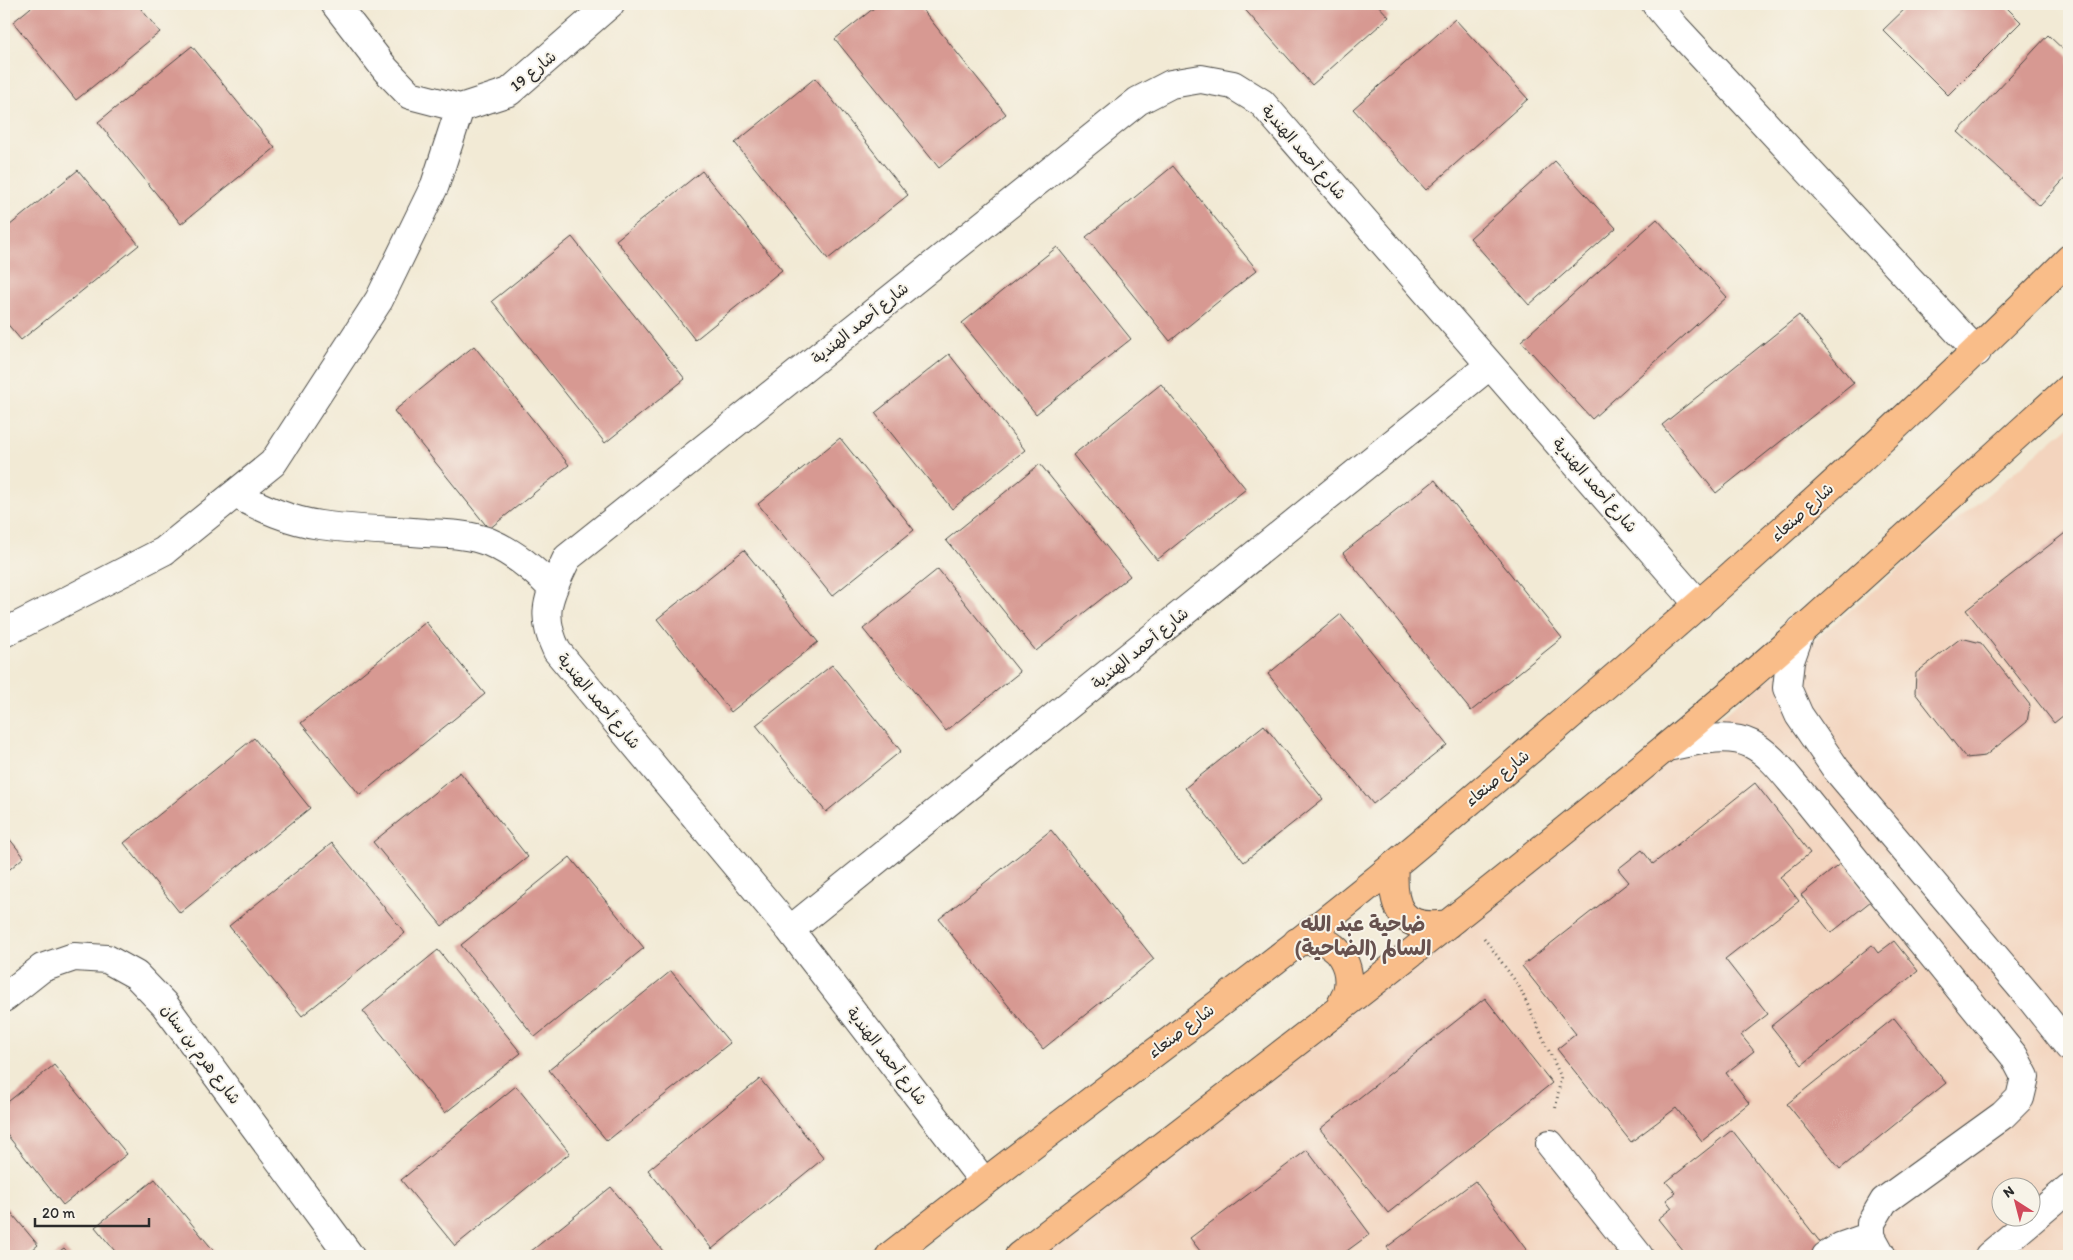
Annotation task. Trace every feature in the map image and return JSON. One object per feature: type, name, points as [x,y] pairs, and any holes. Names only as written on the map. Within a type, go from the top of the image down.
[{"type":"main road","name":"شارع صنعاء","points":[[890,1256],[1394,865],[1700,605],[1976,352],[2069,259]]},
{"type":"main road","points":[[1019,1256],[1457,918],[1667,747],[1801,630],[2069,388]]},
{"type":"main road","points":[[1394,865],[1392,887],[1397,904],[1405,917],[1415,924],[1430,927],[1457,918]]},
{"type":"main road","points":[[1297,942],[1315,940],[1322,942],[1330,945],[1344,958],[1348,973],[1347,992],[1339,1010]]},
{"type":"street","points":[[4,633],[164,551],[273,463],[379,300],[435,184],[460,108],[410,95],[386,70],[335,4]]},
{"type":"street","name":"شارع 19","points":[[460,108],[509,92],[610,4]]},
{"type":"street","points":[[1656,4],[1676,28],[1976,352]]},
{"type":"street","name":"شارع أحمد الهندية","points":[[984,1182],[790,930],[557,651],[549,634],[546,612],[553,589],[567,558],[1138,101],[1171,84],[1201,78],[1233,85],[1262,103],[1700,605]]},
{"type":"street","name":"شارع أحمد الهندية","points":[[790,930],[1490,365]]},
{"type":"street","points":[[235,494],[262,508],[290,518],[319,525],[462,535],[488,542],[513,554],[534,569],[553,589]]},
{"type":"street","points":[[1801,630],[1790,661],[1787,688],[1799,715],[1836,769],[2069,1046]]},
{"type":"street","points":[[1667,747],[1706,739],[1730,739],[1750,744],[1769,757],[2014,1056],[2025,1077],[2020,1098],[2003,1115],[1884,1201],[1871,1223],[1876,1246],[1840,1247],[1826,1256]]},
{"type":"street","name":"شارع هرم بن سنان","points":[[4,998],[42,968],[74,957],[108,959],[136,975],[164,1004],[350,1256]]},
{"type":"street","points":[[1550,1144],[1639,1256]]},
{"type":"street","points":[[1989,1256],[2069,1188]]},
{"type":"path","points":[[1457,918],[1519,986],[1561,1078],[1550,1144]]},
{"type":"shaded area","points":[[2069,426],[2069,1256],[1038,1256],[1790,661]]},
{"type":"building","points":[[35,4],[137,4],[160,32],[76,100],[13,22]]},
{"type":"building","points":[[879,4],[918,4],[1006,114],[939,168],[835,39]]},
{"type":"building","points":[[1240,4],[1377,4],[1389,17],[1312,85]]},
{"type":"building","points":[[1910,4],[2003,4],[2021,22],[1948,95],[1883,30]]},
{"type":"building","points":[[1455,19],[1528,99],[1426,190],[1353,109]]},
{"type":"building","points":[[2048,35],[2069,55],[2069,174],[2040,206],[1958,132]]},
{"type":"building","points":[[192,46],[275,148],[181,224],[98,122]]},
{"type":"building","points":[[815,78],[908,195],[828,259],[735,143]]},
{"type":"building","points":[[1555,161],[1616,228],[1529,305],[1470,238]]},
{"type":"building","points":[[1173,166],[1257,270],[1170,341],[1086,237]]},
{"type":"building","points":[[78,170],[139,245],[21,340],[4,320],[4,230]]},
{"type":"building","points":[[702,171],[782,270],[695,340],[616,240]]},
{"type":"building","points":[[1657,219],[1727,297],[1592,419],[1521,341]]},
{"type":"building","points":[[572,237],[685,379],[605,443],[492,301]]},
{"type":"building","points":[[1057,247],[1131,339],[1036,414],[962,323]]},
{"type":"building","points":[[1799,315],[1854,383],[1716,493],[1662,425]]},
{"type":"building","points":[[474,346],[569,465],[489,529],[394,411]]},
{"type":"building","points":[[949,354],[1025,450],[952,509],[875,413]]},
{"type":"building","points":[[1161,384],[1246,489],[1157,560],[1073,455]]},
{"type":"building","points":[[840,438],[914,530],[832,596],[758,504]]},
{"type":"building","points":[[1040,464],[1130,576],[1036,651],[946,540]]},
{"type":"building","points":[[1435,480],[1562,638],[1471,711],[1343,553]]},
{"type":"building","points":[[2069,530],[2069,711],[2054,723],[1966,610]]},
{"type":"building","points":[[744,550],[818,642],[731,712],[657,619]]},
{"type":"building","points":[[938,569],[1020,672],[946,731],[863,629]]},
{"type":"building","points":[[1341,614],[1447,745],[1373,804],[1268,674]]},
{"type":"building","points":[[426,622],[485,694],[360,795],[301,723]]},
{"type":"building","points":[[1961,638],[1981,643],[2030,705],[2027,722],[1985,756],[1966,758],[1915,693],[1916,673]]},
{"type":"building","points":[[832,665],[901,751],[826,812],[756,725]]},
{"type":"building","points":[[1264,725],[1323,799],[1244,862],[1185,788]]},
{"type":"building","points":[[254,738],[310,808],[180,913],[124,843]]},
{"type":"building","points":[[460,772],[528,857],[442,926],[373,842]]},
{"type":"building","points":[[1755,783],[1810,853],[1780,877],[1799,901],[1725,959],[1768,1014],[1741,1035],[1754,1051],[1726,1073],[1749,1103],[1702,1141],[1676,1108],[1631,1142],[1557,1049],[1576,1034],[1522,966],[1629,882],[1618,869],[1642,850],[1653,864]]},
{"type":"building","points":[[1051,830],[1154,959],[1043,1049],[939,919]]},
{"type":"building","points":[[4,832],[24,857],[4,874]]},
{"type":"building","points":[[332,843],[405,933],[302,1016],[229,926]]},
{"type":"building","points":[[570,857],[644,948],[535,1037],[461,945]]},
{"type":"building","points":[[1841,863],[1871,901],[1831,933],[1801,895]]},
{"type":"building","points":[[1894,941],[1918,971],[1802,1065],[1771,1026],[1872,945],[1878,953]]},
{"type":"building","points":[[438,950],[521,1053],[445,1113],[363,1011]]},
{"type":"building","points":[[671,971],[730,1043],[607,1141],[549,1070]]},
{"type":"building","points":[[1485,998],[1552,1083],[1388,1213],[1320,1129]]},
{"type":"building","points":[[1894,1018],[1946,1083],[1840,1169],[1787,1104]]},
{"type":"building","points":[[54,1065],[127,1154],[63,1205],[4,1131],[4,1105]]},
{"type":"building","points":[[760,1079],[824,1158],[712,1249],[648,1170]]},
{"type":"building","points":[[516,1086],[570,1153],[455,1246],[401,1180]]},
{"type":"building","points":[[1732,1130],[1824,1247],[1812,1256],[1688,1256],[1658,1219],[1672,1208],[1666,1200],[1676,1193],[1666,1182]]},
{"type":"building","points":[[1307,1150],[1370,1234],[1340,1256],[1204,1256],[1190,1238]]},
{"type":"building","points":[[155,1179],[218,1256],[119,1256],[95,1227]]},
{"type":"building","points":[[1475,1181],[1531,1256],[1394,1256],[1387,1247]]},
{"type":"building","points":[[611,1187],[667,1256],[525,1256]]},
{"type":"building","points":[[4,1204],[38,1245],[25,1256],[4,1256]]},
{"type":"building","points":[[64,1248],[71,1256],[53,1256]]},
{"type":"district","name":"ضاحية عبد الله السالم (الضاحية)","points":[[1363,935]]}]
